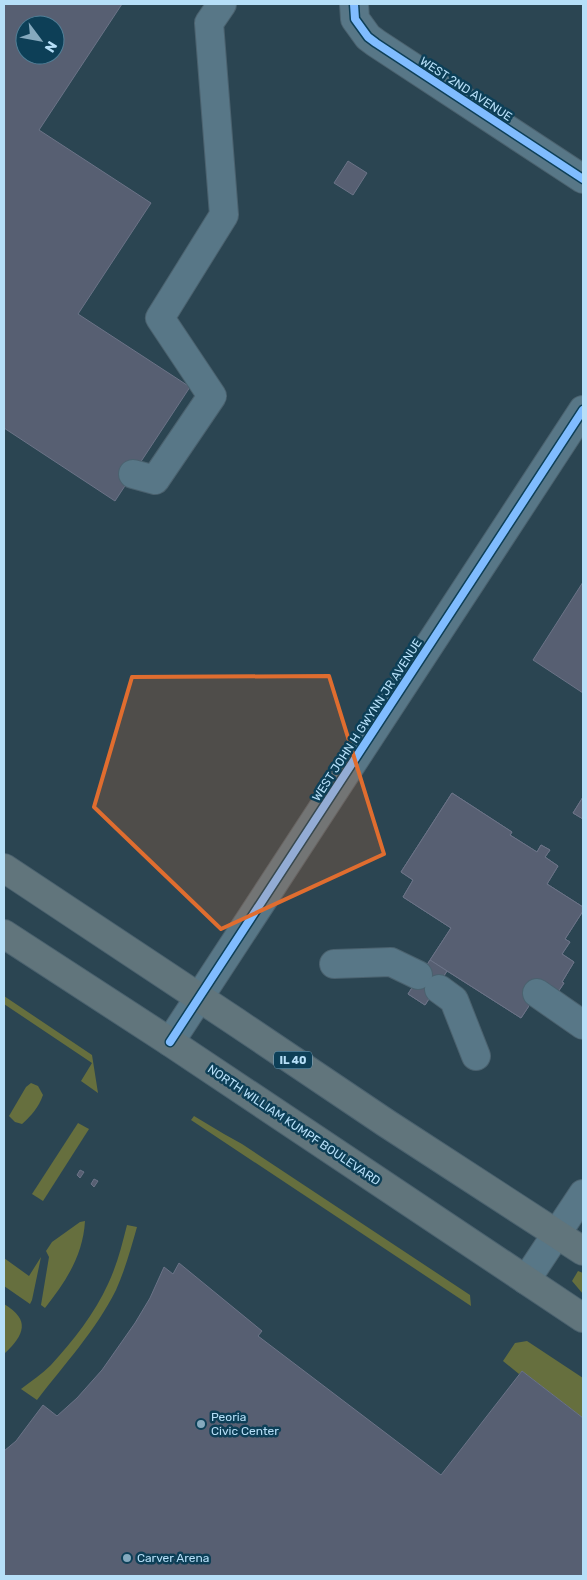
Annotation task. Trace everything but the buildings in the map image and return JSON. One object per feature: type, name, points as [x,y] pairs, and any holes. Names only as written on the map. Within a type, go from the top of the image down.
[{"type":"main road","name":"IL 40","points":[[5,869],[386,1123],[583,1251]]},
{"type":"main road","name":"NORTH WILLIAM KUMPF BOULEVARD","points":[[4,934],[170,1042],[583,1318]]},
{"type":"main road","points":[[4,940],[55,967]]},
{"type":"street","points":[[133,474],[155,480],[212,396],[160,318],[224,215],[209,23],[222,4]]},
{"type":"street","name":"WEST 2ND AVENUE","points":[[354,4],[355,19],[368,37],[376,44],[583,179]]},
{"type":"street","name":"WEST JOHN H GWYNN JR AVENUE","points":[[170,1042],[583,410]]},
{"type":"street","points":[[334,964],[391,962],[428,982],[454,1000],[476,1056]]},
{"type":"street","points":[[537,993],[583,1025]]},
{"type":"street","points":[[526,1280],[583,1194]]},
{"type":"highlighted area","points":[[329,676],[384,854],[221,929],[94,807],[132,677]]},
{"type":"green space","points":[[4,996],[92,1055],[98,1093],[81,1081],[92,1063],[4,1004]]},
{"type":"green space","points":[[31,1083],[38,1086],[43,1095],[29,1118],[22,1124],[15,1122],[9,1116],[26,1087]]},
{"type":"green space","points":[[194,1116],[242,1144],[470,1295],[471,1306],[191,1120]]},
{"type":"green space","points":[[78,1123],[89,1129],[43,1201],[32,1194]]},
{"type":"green space","points":[[85,1221],[81,1246],[72,1268],[45,1308],[41,1305],[49,1257],[46,1251],[52,1242],[80,1222]]},
{"type":"green space","points":[[127,1225],[137,1227],[116,1290],[89,1333],[37,1400],[21,1389],[51,1365],[90,1316],[111,1277]]},
{"type":"green space","points":[[41,1257],[30,1304],[4,1286],[4,1258],[29,1276]]},
{"type":"green space","points":[[578,1271],[583,1273],[583,1294],[572,1281]]},
{"type":"green space","points":[[4,1304],[18,1316],[22,1328],[17,1340],[5,1353]]},
{"type":"green space","points":[[527,1341],[583,1378],[583,1418],[522,1371],[519,1374],[503,1361],[515,1343]]},
{"type":"cycle path","points":[[354,4],[355,19],[368,37],[583,179]]},
{"type":"cycle path","points":[[170,1042],[583,410]]},
{"type":"place","name":"Peoria Civic Center","points":[[201,1424]]},
{"type":"place","name":"Carver Arena","points":[[127,1558]]}]
